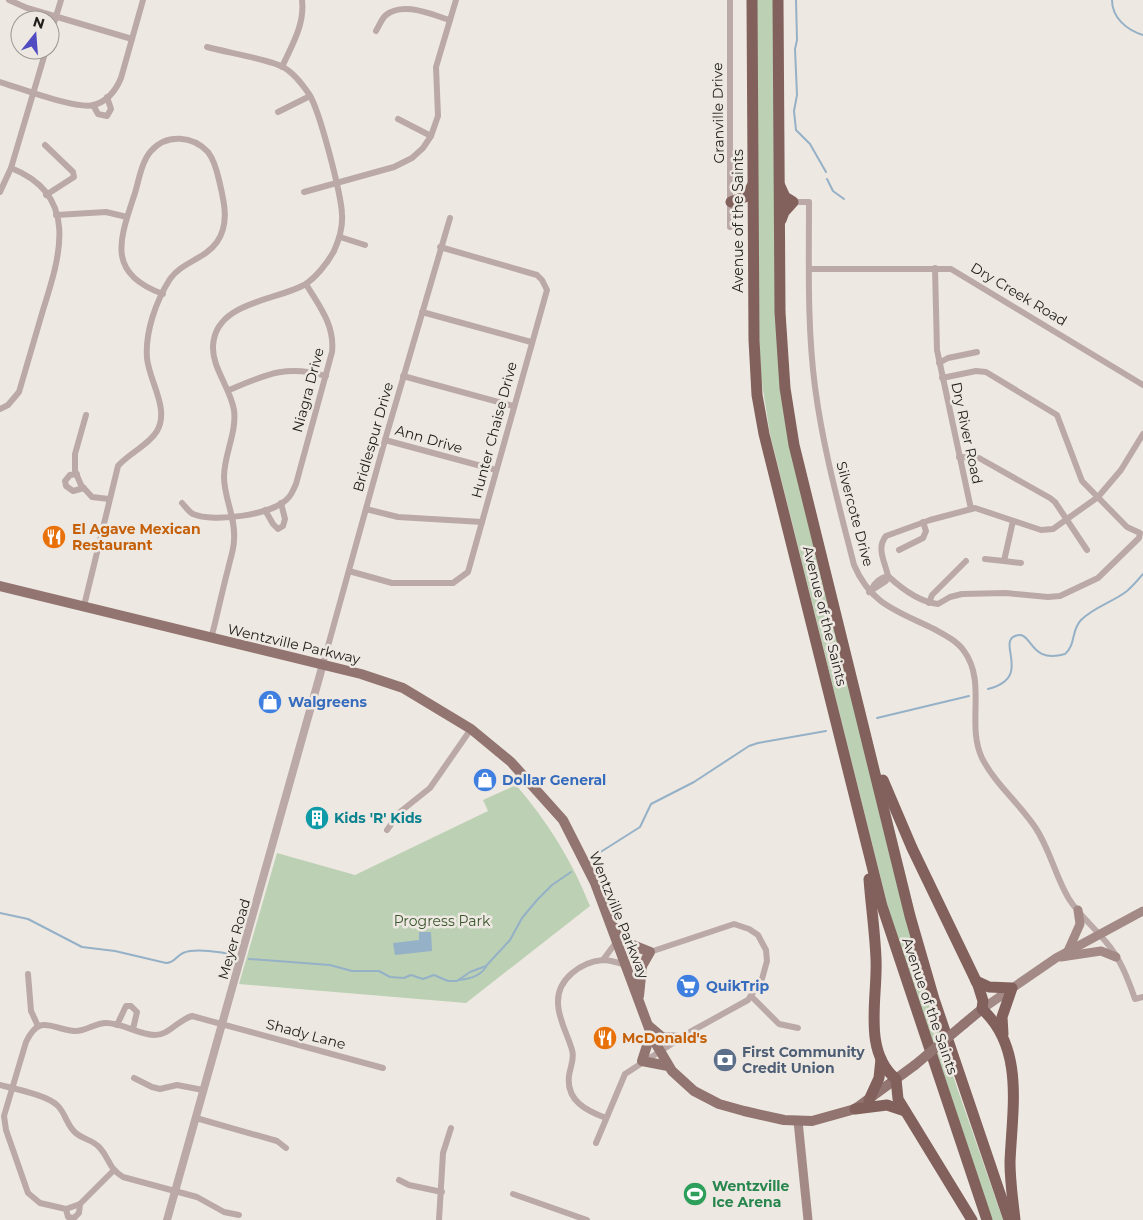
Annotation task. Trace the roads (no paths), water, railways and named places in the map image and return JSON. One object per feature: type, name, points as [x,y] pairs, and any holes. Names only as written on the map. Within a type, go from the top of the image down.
[{"type":"highway","name":"Avenue of the Saints","points":[[752,0],[755,368],[762,425],[867,850],[898,960],[987,1220]]},
{"type":"highway","name":"Avenue of the Saints","points":[[778,0],[780,331],[789,416],[869,750],[925,971],[1009,1220]]},
{"type":"highway","points":[[731,202],[747,196],[753,183]]},
{"type":"highway","points":[[779,184],[784,197],[793,202],[784,212],[779,224]]},
{"type":"highway","points":[[731,202],[745,207],[753,221]]},
{"type":"highway","points":[[869,750],[898,817],[976,981],[981,994],[982,1009],[992,1018],[1003,1036],[1007,1048],[1014,1090],[1010,1164],[1015,1220]]},
{"type":"highway","points":[[867,850],[876,961],[874,1018],[881,1057],[887,1071],[896,1079],[895,1091],[905,1111],[972,1220]]},
{"type":"highway","points":[[976,981],[989,987],[1012,988],[1002,1017],[1003,1036]]},
{"type":"highway","points":[[869,1100],[879,1078],[881,1057]]},
{"type":"highway","points":[[855,1109],[887,1105],[905,1111]]},
{"type":"main road","name":"Wentzville Parkway","points":[[0,586],[212,639],[323,664],[403,688],[433,704],[471,729],[511,762],[562,820],[594,883],[649,1029],[659,1050],[668,1066],[682,1081],[719,1104],[769,1118],[798,1121],[831,1117],[855,1109],[915,1065],[982,1009]]},
{"type":"main road","points":[[1068,951],[1080,924],[1078,910]]},
{"type":"main road","points":[[982,1009],[1056,958],[1143,911]]},
{"type":"main road","points":[[610,923],[630,944],[650,952],[642,966],[639,1000]]},
{"type":"main road","points":[[1056,958],[1101,951],[1116,957]]},
{"type":"main road","points":[[668,1066],[642,1061],[649,1029],[662,1037],[680,1038]]},
{"type":"main road","points":[[798,1121],[807,1220]]},
{"type":"street","points":[[9,0],[37,10]]},
{"type":"street","points":[[0,82],[77,104],[93,105],[107,97],[116,88],[121,78],[143,0]]},
{"type":"street","points":[[282,66],[301,24],[304,11],[302,0]]},
{"type":"street","points":[[304,192],[394,166],[412,158],[423,148],[431,136],[438,116],[436,67],[456,0]]},
{"type":"street","name":"Granville Drive","points":[[730,0],[730,227]]},
{"type":"street","points":[[376,31],[385,15],[397,10],[413,10],[450,20]]},
{"type":"street","points":[[60,18],[132,39]]},
{"type":"street","points":[[206,47],[282,66],[296,77],[310,96],[336,183],[342,215],[340,237],[325,264],[306,284],[283,295],[240,308],[227,316],[217,330],[213,345],[215,362],[229,390],[234,410],[234,430],[224,475],[225,495],[232,518],[234,540],[212,639]]},
{"type":"street","points":[[0,192],[11,168],[43,60]]},
{"type":"street","points":[[278,112],[310,96]]},
{"type":"street","points":[[93,105],[98,114],[107,116],[111,109],[107,97]]},
{"type":"street","points":[[398,119],[431,136]]},
{"type":"street","points":[[84,606],[105,527],[109,499],[118,466],[126,456],[151,438],[160,421],[161,411],[149,367],[147,344],[152,319],[163,294],[177,271],[210,250],[222,233],[226,216],[225,203],[215,164],[208,153],[188,139],[174,138],[160,143],[151,151],[144,164],[127,217],[120,248],[122,260],[129,274],[137,281],[163,294]]},
{"type":"street","points":[[45,145],[74,172],[74,177],[46,195]]},
{"type":"street","points":[[0,409],[8,405],[19,392],[58,259],[60,234],[56,215],[37,182],[28,175],[11,168]]},
{"type":"street","name":"Silvercote Drive","points":[[793,202],[809,202],[812,352],[822,432],[854,565],[871,591],[881,602],[956,642],[964,651],[970,660],[975,680],[976,728],[981,756],[992,776],[1037,829],[1062,887],[1116,957],[1135,999],[1143,997]]},
{"type":"street","points":[[56,215],[106,212],[127,217]]},
{"type":"street","name":"Bridlespur Drive","points":[[323,664],[403,376],[450,218]]},
{"type":"street","points":[[340,237],[365,245]]},
{"type":"street","name":"Hunter Chaise Drive","points":[[349,571],[392,583],[453,584],[468,572],[547,290],[537,275],[440,247]]},
{"type":"street","name":"Dry Creek Road","points":[[809,268],[951,269],[1143,385]]},
{"type":"street","name":"Dry River Road","points":[[935,268],[936,340],[939,363],[970,509]]},
{"type":"street","name":"Niagra Drive","points":[[282,503],[288,498],[296,484],[333,346],[330,325],[306,284]]},
{"type":"street","points":[[422,312],[531,342]]},
{"type":"street","points":[[939,363],[948,358],[977,352]]},
{"type":"street","points":[[229,390],[274,372],[306,370],[326,376]]},
{"type":"street","points":[[942,378],[976,371],[986,372],[1057,415],[1082,481],[1098,497],[1127,527],[1140,533],[1136,543],[1098,578],[1054,597],[1006,592],[962,594],[950,597],[938,604],[929,603],[898,585],[888,576],[881,552],[882,540],[886,536],[923,522],[970,509],[981,509],[1047,531],[1067,521],[1098,497],[1121,470],[1143,434]]},
{"type":"street","points":[[403,376],[513,406]]},
{"type":"street","points":[[86,415],[75,454],[76,474],[92,497],[109,499]]},
{"type":"street","name":"Ann Drive","points":[[385,440],[496,470]]},
{"type":"street","points":[[958,457],[979,458],[1050,498],[1058,506],[1087,550]]},
{"type":"street","points":[[76,474],[70,476],[66,481],[66,486],[73,491],[84,488]]},
{"type":"street","points":[[182,503],[192,513],[218,519],[232,518],[265,510],[282,503],[285,519],[283,526],[278,529],[265,510]]},
{"type":"street","points":[[366,508],[398,517],[482,522]]},
{"type":"street","points":[[1004,561],[1013,521]]},
{"type":"street","points":[[899,550],[923,538],[926,531],[923,522]]},
{"type":"street","points":[[985,558],[1021,562]]},
{"type":"street","points":[[929,603],[932,595],[966,561]]},
{"type":"street","points":[[871,591],[886,581],[888,576]]},
{"type":"street","name":"Meyer Road","points":[[167,1220],[323,664]]},
{"type":"street","points":[[387,830],[400,812],[430,788],[471,729]]},
{"type":"street","points":[[596,1143],[620,1082],[625,1074],[659,1050],[751,996],[765,973],[767,956],[763,942],[749,929],[734,924],[650,952]]},
{"type":"street","points":[[606,1118],[583,1108],[571,1093],[569,1076],[573,1056],[558,1004],[559,990],[567,977],[577,970],[603,960],[617,941]]},
{"type":"street","points":[[603,960],[626,965]]},
{"type":"street","points":[[28,974],[31,1011],[38,1026],[30,1033],[26,1042],[4,1116],[28,1194],[40,1203],[66,1209],[80,1204],[113,1171]]},
{"type":"street","points":[[751,996],[779,1024],[798,1028]]},
{"type":"street","points":[[117,1025],[122,1010],[126,1006],[132,1006],[137,1012],[133,1029]]},
{"type":"street","name":"Shady Lane","points":[[38,1026],[50,1024],[74,1031],[85,1030],[96,1023],[109,1022],[154,1035],[166,1032],[184,1018],[192,1016],[383,1068]]},
{"type":"street","points":[[134,1078],[160,1089],[177,1085],[203,1090]]},
{"type":"street","points":[[0,1085],[50,1100],[58,1105],[69,1126],[77,1134],[94,1141],[102,1150],[113,1171],[123,1177],[197,1197],[224,1212],[239,1215]]},
{"type":"street","points":[[196,1118],[277,1141],[286,1148]]},
{"type":"street","points":[[439,1220],[443,1153],[451,1128]]},
{"type":"street","points":[[399,1180],[409,1185],[442,1192]]},
{"type":"street","points":[[513,1194],[587,1220]]},
{"type":"street","points":[[66,1209],[68,1217],[74,1218],[79,1213],[80,1204]]},
{"type":"water","points":[[419,932],[431,932],[432,951],[395,955],[393,943],[419,940]]},
{"type":"waterway","points":[[796,0],[797,40],[795,49],[797,95],[794,111],[796,130],[810,144],[826,172]]},
{"type":"waterway","points":[[1112,0],[1118,18],[1131,30],[1143,35]]},
{"type":"waterway","points":[[827,179],[833,191],[844,199]]},
{"type":"waterway","points":[[988,689],[1001,684],[1009,677],[1012,669],[1010,646],[1011,640],[1015,636],[1021,635],[1025,637],[1044,655],[1065,654],[1071,646],[1076,628],[1081,620],[1127,591],[1143,574]]},
{"type":"waterway","points":[[877,718],[969,696]]},
{"type":"waterway","points":[[599,853],[640,827],[651,804],[694,782],[749,746],[826,731]]},
{"type":"waterway","points":[[249,959],[330,965],[352,971],[379,971],[390,977],[404,978],[411,975],[423,979],[434,975],[448,981],[457,981],[470,972],[486,966],[510,940],[522,918],[537,900],[552,885],[571,872]]},
{"type":"waterway","points":[[0,913],[28,919],[82,947],[115,951],[166,963],[171,962],[183,953],[194,951],[234,955]]},
{"type":"waterway","points":[[458,980],[474,977],[486,967]]},
{"type":"place","name":"El Agave Mexican Restaurant","points":[[54,537]]},
{"type":"place","name":"Walgreens","points":[[270,702]]},
{"type":"place","name":"Dollar General","points":[[485,780]]},
{"type":"place","name":"Kids 'R' Kids","points":[[317,818]]},
{"type":"place","name":"QuikTrip","points":[[688,986]]},
{"type":"place","name":"McDonald's","points":[[605,1038]]},
{"type":"place","name":"First Community Credit Union","points":[[725,1060]]},
{"type":"place","name":"Wentzville Ice Arena","points":[[695,1194]]},
{"type":"park label","name":"Progress Park","points":[[442,921]]}]
